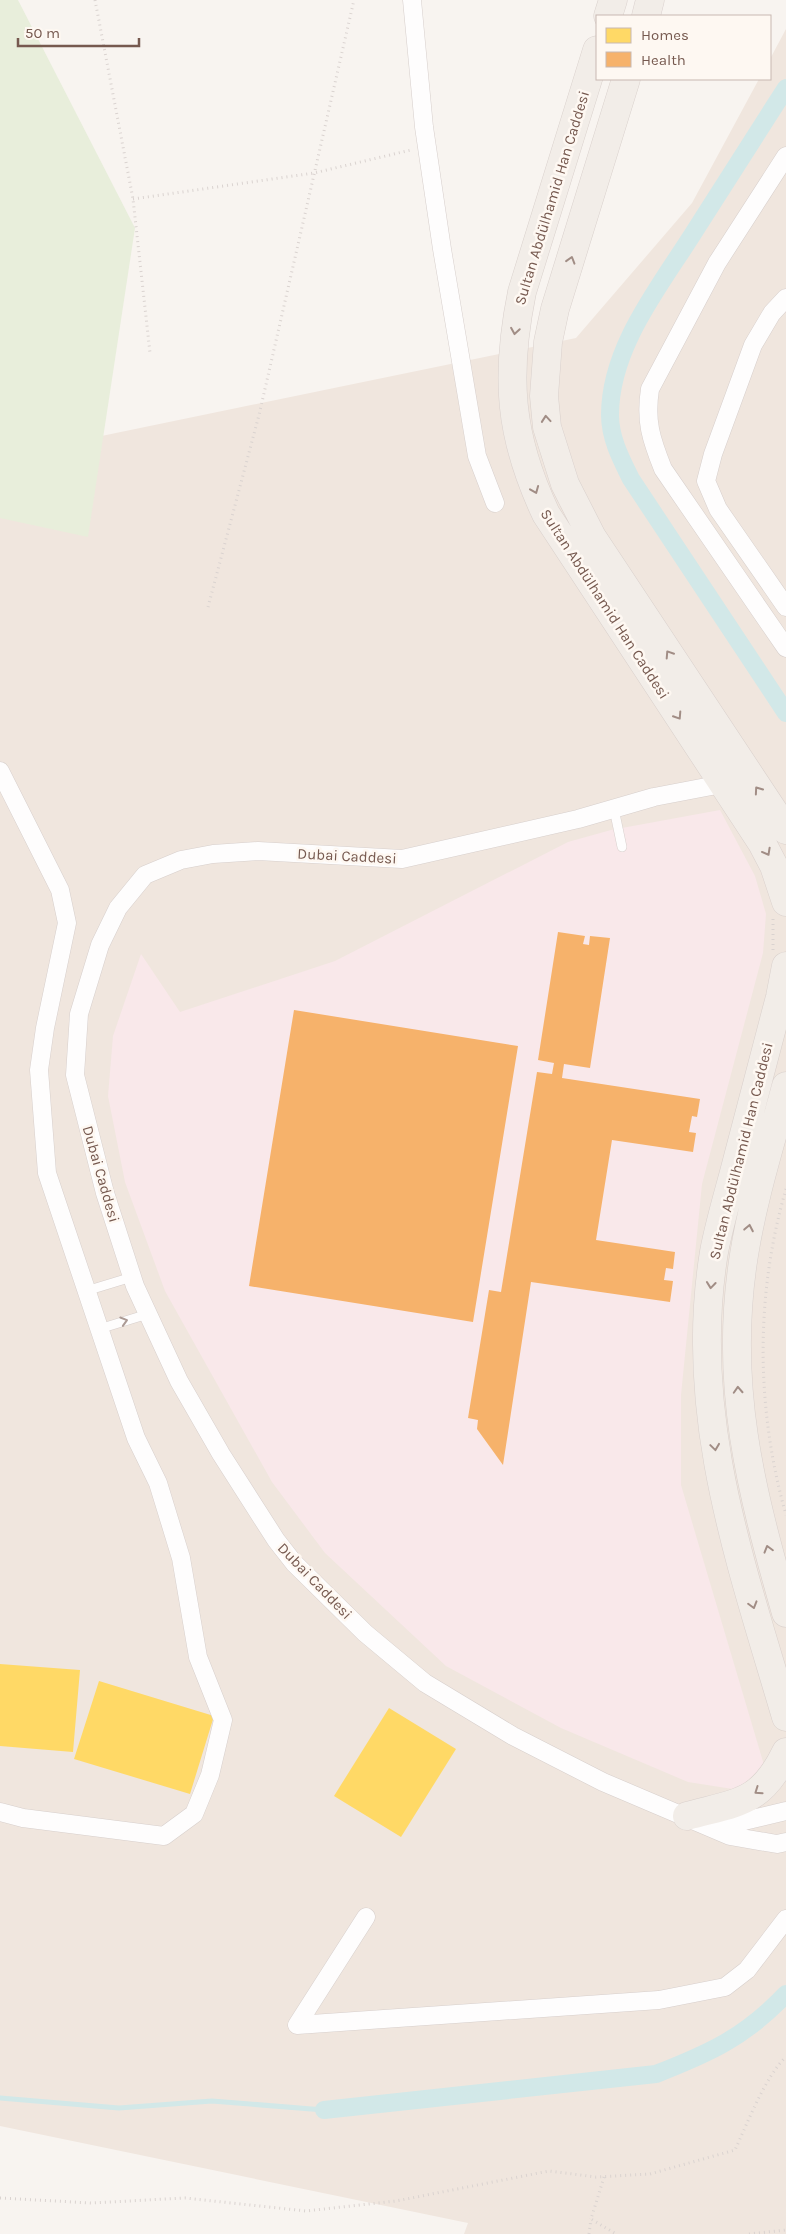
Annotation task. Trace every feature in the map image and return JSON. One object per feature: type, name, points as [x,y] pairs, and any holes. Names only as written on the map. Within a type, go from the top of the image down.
[{"type":"main road","points":[[608,15],[613,0]]},
{"type":"main road","points":[[646,15],[650,0]]},
{"type":"main road","name":"Sultan Abdülhamid Han Caddesi","points":[[596,53],[522,292],[513,342],[511,368],[514,415],[526,465],[546,514],[774,866],[779,906]]},
{"type":"main road","name":"Sultan Abdülhamid Han Caddesi","points":[[626,80],[558,300],[548,342],[544,396],[547,427],[565,484],[592,537],[786,830]]},
{"type":"main road","name":"Sultan Abdülhamid Han Caddesi","points":[[779,962],[714,1253],[708,1310],[707,1371],[714,1443],[724,1500],[786,1717]]},
{"type":"main road","name":"Sultan Abdülhamid Han Caddesi","points":[[786,1086],[751,1218],[737,1310],[736,1354],[742,1434],[748,1470],[762,1529],[786,1613]]},
{"type":"main road","points":[[687,1816],[745,1800],[764,1788],[786,1752]]},
{"type":"street","points":[[412,0],[426,146],[477,456],[495,503]]},
{"type":"street","points":[[786,156],[712,271],[650,389],[647,411],[650,437],[663,469],[786,648]]},
{"type":"street","points":[[786,298],[772,313],[753,344],[713,454],[706,481],[718,509],[786,607]]},
{"type":"street","points":[[0,771],[60,890],[67,923],[45,1028],[40,1070],[41,1106],[48,1173],[136,1438],[158,1484],[181,1558],[198,1657],[223,1720],[210,1775],[194,1814],[164,1836],[23,1818],[0,1812]]},
{"type":"street","name":"Dubai Caddesi","points":[[722,784],[654,797],[578,819],[402,859],[258,851],[213,854],[181,860],[145,875],[118,908],[100,944],[79,1014],[75,1076],[105,1193],[132,1277],[148,1314],[179,1381],[221,1454],[276,1540],[294,1564],[365,1632],[425,1683],[513,1736],[603,1782],[687,1816],[730,1836],[777,1844],[786,1842]]},
{"type":"street","name":"Dubai Caddesi","points":[[687,1816],[744,1821],[786,1810]]},
{"type":"street","points":[[366,1917],[297,2025],[659,2000],[725,1986],[747,1970],[786,1919]]},
{"type":"lane","points":[[614,809],[622,847]]},
{"type":"lane","points":[[86,1290],[132,1277]]},
{"type":"lane","points":[[99,1329],[148,1314]]},
{"type":"path","points":[[95,0],[133,199],[150,353]]},
{"type":"path","points":[[208,607],[259,415],[354,0]]},
{"type":"path","points":[[133,199],[314,173],[426,146]]},
{"type":"path","points":[[779,906],[774,932],[779,962]]},
{"type":"path","points":[[786,1189],[773,1240],[762,1354],[770,1443],[786,1515]]},
{"type":"path","points":[[0,2198],[90,2203],[185,2198],[306,2211],[396,2201],[549,2171],[604,2177],[650,2174],[735,2150],[762,2094],[780,2062],[786,2057]]},
{"type":"path","points":[[589,2234],[591,2219],[604,2177]]},
{"type":"path","points":[[591,2219],[616,2234]]},
{"type":"path","points":[[749,2234],[786,2230]]},
{"type":"shaded area","points":[[786,29],[786,2234],[464,2234],[468,2223],[0,2126],[0,457],[576,338],[692,203],[758,80],[771,80],[771,57]]},
{"type":"shaded area","points":[[720,810],[755,876],[766,914],[763,953],[702,1184],[681,1395],[681,1485],[764,1765],[739,1790],[688,1782],[561,1728],[446,1666],[325,1553],[272,1482],[165,1291],[125,1182],[108,1096],[113,1036],[141,954],[180,1012],[335,961],[568,842],[611,830]]},
{"type":"green space","points":[[0,0],[18,0],[135,228],[88,537],[0,518]]},
{"type":"building: Homes","points":[[0,1664],[80,1670],[73,1752],[0,1746]]},
{"type":"building: Homes","points":[[99,1681],[214,1716],[190,1794],[74,1759]]},
{"type":"building: Homes","points":[[389,1708],[456,1749],[401,1837],[334,1796]]},
{"type":"building: Health","points":[[558,932],[585,936],[583,944],[589,945],[590,936],[610,938],[590,1068],[564,1064],[562,1078],[700,1099],[697,1117],[692,1116],[689,1132],[696,1133],[693,1152],[612,1140],[596,1240],[675,1252],[673,1269],[666,1268],[664,1280],[673,1281],[670,1302],[531,1282],[503,1465],[477,1429],[478,1420],[468,1418],[489,1290],[501,1292],[537,1072],[552,1074],[554,1063],[538,1060]]},
{"type":"building: Health","points":[[294,1010],[518,1046],[473,1322],[249,1286]]},
{"type":"waterway","points":[[786,88],[640,317],[619,365],[612,389],[610,415],[614,440],[631,479],[786,713]]},
{"type":"waterway","points":[[324,2110],[656,2074],[710,2051],[741,2033],[756,2022],[786,1994]]},
{"type":"waterway","points":[[0,2098],[119,2108],[212,2101],[324,2110]]}]
